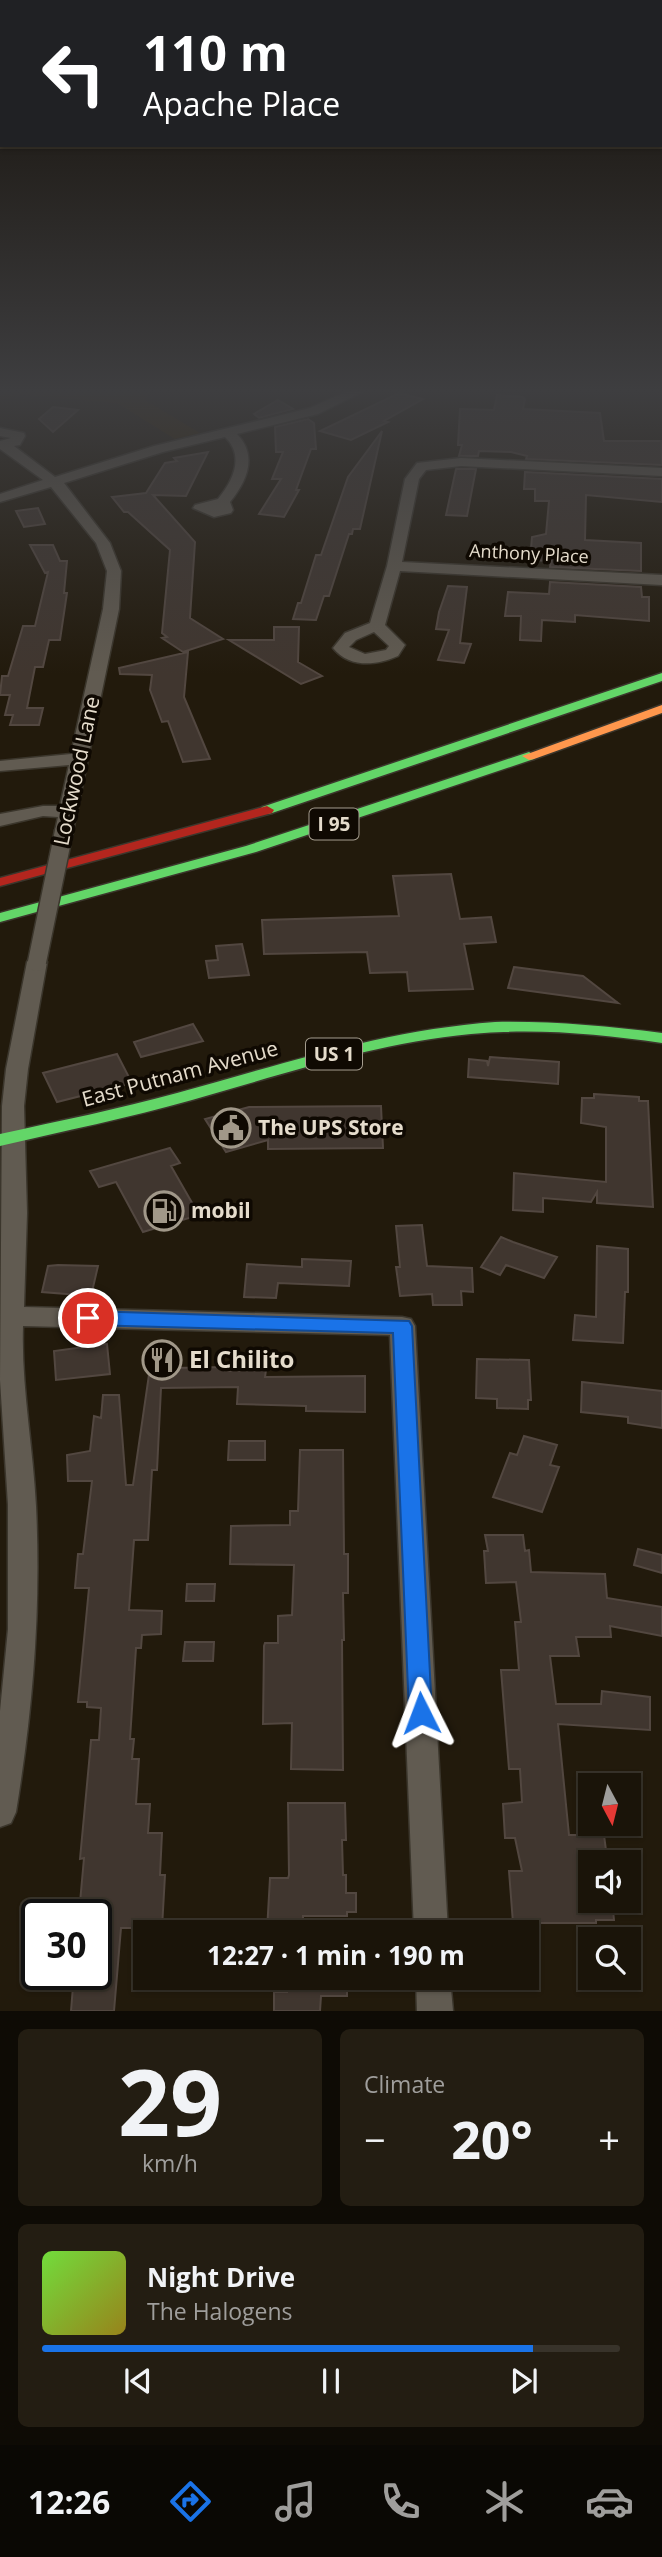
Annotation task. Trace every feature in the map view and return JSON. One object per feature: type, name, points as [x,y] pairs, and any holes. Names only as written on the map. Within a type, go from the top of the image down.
[{"type":"main road","name":"I 95","points":[[0,882],[139,846],[322,793],[662,677]]},
{"type":"main road","name":"I 95","points":[[0,918],[209,862],[334,824],[662,709]]},
{"type":"main road","name":"East Putnam Avenue","points":[[7,1139],[182,1097],[352,1050],[440,1032],[498,1027],[570,1027],[662,1038]]},
{"type":"street","points":[[0,498],[39,486]]},
{"type":"street","name":"Lockwood Lane","points":[[0,1812],[14,1727],[23,1629],[22,1505],[10,1316],[15,1213],[7,1139],[37,962],[111,609],[115,577],[107,549],[59,486]]},
{"type":"street","points":[[223,502],[232,486]]},
{"type":"street","points":[[376,626],[394,566],[411,486]]},
{"type":"street","name":"Anthony Place","points":[[394,566],[662,580]]},
{"type":"street","points":[[0,766],[79,759]]},
{"type":"street","points":[[0,820],[43,811],[66,821]]},
{"type":"street","points":[[10,1316],[402,1326],[430,1920]]},
{"type":"street","points":[[434,1990],[435,2011]]},
{"type":"building","points":[[151,486],[191,486],[186,496],[153,495],[195,542],[190,618],[223,639],[183,652],[162,638],[167,637],[162,633],[170,550],[128,512],[124,512],[112,497],[146,493]]},
{"type":"building","points":[[277,486],[298,486],[296,490],[299,490],[284,517],[259,514]]},
{"type":"building","points":[[345,486],[370,486],[360,529],[353,529],[352,534],[349,534],[329,596],[324,596],[316,620],[293,619],[298,603],[301,603],[316,555],[321,555]]},
{"type":"building","points":[[452,486],[473,486],[467,516],[446,515]]},
{"type":"building","points":[[524,486],[662,486],[662,502],[586,495],[585,540],[641,543],[641,571],[550,567],[551,561],[530,560],[532,537],[546,534],[549,501],[535,501],[535,489],[524,489]]},
{"type":"building","points":[[38,508],[45,524],[24,527],[16,511]]},
{"type":"building","points":[[30,545],[53,545],[60,561],[67,561],[64,593],[67,593],[60,640],[49,640],[43,667],[35,667],[27,708],[43,708],[39,725],[10,725],[13,715],[5,715],[10,695],[0,695],[2,676],[8,676],[23,626],[35,626],[48,572],[45,573]]},
{"type":"building","points":[[550,582],[641,587],[642,597],[649,597],[649,621],[575,615],[575,622],[542,620],[541,641],[520,640],[521,616],[505,616],[508,592],[549,594]]},
{"type":"building","points":[[448,586],[467,587],[460,643],[471,644],[464,663],[438,660],[449,630],[436,629]]},
{"type":"building","points":[[274,627],[299,627],[298,662],[322,676],[301,684],[229,640],[274,640]]},
{"type":"building","points":[[188,652],[184,697],[210,759],[183,762],[168,721],[162,722],[150,690],[152,675],[120,674],[119,668]]},
{"type":"building","points":[[451,874],[460,919],[491,917],[496,942],[464,944],[473,989],[409,991],[407,972],[370,973],[367,952],[264,954],[262,920],[399,916],[393,876]]},
{"type":"building","points":[[242,944],[249,975],[209,978],[206,961],[218,960],[216,946]]},
{"type":"building","points":[[514,967],[583,976],[618,1003],[508,988]]},
{"type":"building","points":[[193,1024],[203,1041],[141,1057],[134,1042]]},
{"type":"building","points":[[117,1054],[132,1083],[57,1102],[43,1073]]},
{"type":"building","points":[[490,1057],[559,1062],[558,1084],[468,1077],[469,1059],[487,1061],[488,1066]]},
{"type":"building","points":[[594,1094],[639,1097],[639,1101],[648,1101],[653,1207],[597,1203],[597,1192],[591,1202],[543,1198],[543,1212],[513,1210],[514,1173],[606,1182],[606,1127],[581,1123],[582,1098],[594,1098]]},
{"type":"building","points":[[381,1106],[383,1148],[268,1149],[268,1140],[226,1152],[205,1119],[249,1107]]},
{"type":"building","points":[[170,1148],[180,1163],[171,1166],[199,1215],[143,1232],[116,1182],[99,1187],[90,1171]]},
{"type":"building","points":[[422,1225],[427,1266],[472,1268],[473,1292],[461,1291],[462,1305],[433,1305],[432,1294],[400,1296],[396,1267],[400,1267],[396,1226]]},
{"type":"building","points":[[501,1237],[557,1257],[544,1278],[506,1265],[500,1275],[481,1267]]},
{"type":"building","points":[[597,1246],[628,1249],[628,1292],[625,1292],[623,1343],[573,1340],[575,1315],[596,1317]]},
{"type":"building","points":[[302,1259],[351,1261],[349,1286],[278,1283],[276,1298],[244,1297],[247,1264],[302,1267]]},
{"type":"building","points":[[48,1266],[98,1266],[91,1296],[42,1292]]},
{"type":"building","points":[[107,1344],[110,1374],[56,1380],[54,1351]]},
{"type":"building","points":[[153,1347],[175,1348],[173,1368],[225,1367],[225,1371],[266,1370],[265,1377],[365,1376],[365,1412],[306,1411],[306,1406],[237,1404],[238,1387],[161,1388],[157,1470],[152,1470],[148,1540],[134,1540],[129,1610],[162,1611],[161,1634],[142,1635],[141,1648],[136,1648],[130,1739],[134,1739],[132,1759],[139,1759],[136,1804],[150,1804],[148,1833],[162,1833],[160,1875],[165,1875],[162,1920],[133,1920],[133,1928],[121,1928],[114,2011],[71,2011],[73,1990],[112,1990],[112,1899],[80,1899],[84,1858],[80,1859],[91,1740],[99,1740],[101,1708],[87,1707],[87,1702],[78,1702],[89,1588],[75,1588],[78,1554],[83,1554],[92,1481],[68,1481],[67,1455],[90,1451],[94,1416],[101,1418],[103,1395],[119,1395],[126,1485],[133,1485]]},
{"type":"building","points":[[477,1359],[529,1360],[531,1400],[528,1400],[528,1409],[497,1408],[497,1399],[476,1398]]},
{"type":"building","points":[[582,1382],[662,1391],[662,1428],[628,1423],[628,1417],[581,1412]]},
{"type":"building","points":[[524,1436],[557,1445],[550,1465],[559,1467],[542,1512],[493,1497],[510,1453],[517,1455]]},
{"type":"building","points":[[229,1441],[265,1441],[265,1460],[228,1460]]},
{"type":"building","points":[[300,1450],[343,1450],[344,1554],[348,1554],[348,1593],[343,1593],[343,1770],[291,1769],[292,1723],[263,1724],[264,1646],[265,1643],[278,1643],[278,1616],[292,1615],[294,1565],[230,1564],[231,1526],[290,1525],[290,1511],[298,1511]]},
{"type":"building","points":[[485,1535],[523,1535],[525,1551],[529,1550],[531,1572],[605,1574],[607,1598],[662,1607],[662,1636],[610,1626],[611,1637],[576,1637],[579,1656],[550,1656],[556,1704],[601,1704],[602,1691],[650,1697],[650,1730],[558,1724],[569,1835],[604,1836],[606,1850],[578,1850],[578,1913],[613,1913],[614,1920],[596,1920],[596,1923],[539,1923],[539,1920],[513,1920],[509,1871],[522,1871],[515,1838],[505,1838],[503,1804],[522,1802],[520,1769],[509,1769],[501,1670],[519,1670],[515,1622],[521,1622],[516,1582],[486,1583],[484,1551],[488,1551]]},
{"type":"building","points":[[638,1549],[662,1555],[662,1573],[634,1565]]},
{"type":"building","points":[[187,1584],[215,1584],[214,1601],[186,1601]]},
{"type":"building","points":[[185,1642],[214,1642],[213,1661],[183,1661]]},
{"type":"building","points":[[288,1803],[345,1803],[343,1875],[346,1875],[346,1893],[356,1893],[356,1912],[347,1912],[347,1916],[303,1916],[303,1920],[268,1920],[270,1878],[288,1878]]},
{"type":"building","points":[[347,1990],[347,1996],[321,1996],[320,2011],[274,2011],[274,1992]]},
{"type":"traffic: fast","points":[[267,810],[662,677]]},
{"type":"traffic: fast","points":[[0,918],[251,849],[529,756]]},
{"type":"traffic: fast","points":[[0,1140],[163,1102],[363,1047],[434,1033],[495,1027],[543,1027],[662,1038]]},
{"type":"traffic: slow","points":[[529,756],[662,709]]},
{"type":"traffic: jam","points":[[0,882],[267,810]]},
{"type":"place","name":"The UPS Store","points":[[231,1128]]},
{"type":"place","name":"mobil","points":[[164,1211]]},
{"type":"place","name":"El Chilito","points":[[162,1360]]},
{"type":"route","points":[[88,1318],[402,1326],[421,1713]]}]
